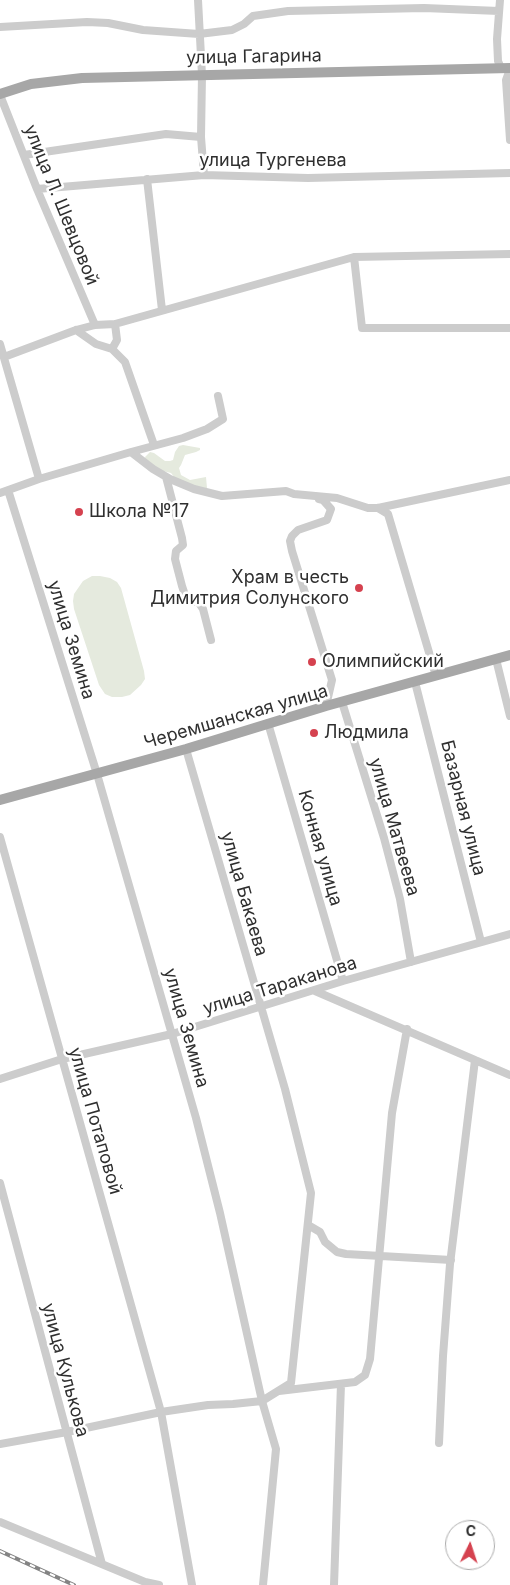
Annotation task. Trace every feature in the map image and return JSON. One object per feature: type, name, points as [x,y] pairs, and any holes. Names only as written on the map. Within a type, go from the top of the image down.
[{"type":"main road","name":"улица Гагарина","points":[[0,94],[31,84],[82,78],[507,68]]},
{"type":"main road","name":"Черемшанская улица","points":[[0,800],[186,749],[326,706],[510,655]]},
{"type":"street","points":[[198,0],[202,75],[201,137],[204,175]]},
{"type":"street","points":[[500,0],[496,39],[498,61],[507,68],[510,140]]},
{"type":"street","points":[[0,27],[87,22],[108,23],[166,32],[199,34],[232,30],[244,24],[253,16],[288,11],[424,8],[499,11]]},
{"type":"street","name":"улица Л. Шевцовой","points":[[0,94],[37,189],[95,325]]},
{"type":"street","points":[[24,155],[166,134],[201,137]]},
{"type":"street","name":"улица Тургенева","points":[[37,189],[204,175],[308,178],[510,173]]},
{"type":"street","points":[[147,179],[162,310]]},
{"type":"street","points":[[4,357],[76,330],[95,325],[114,324],[354,257],[510,254]]},
{"type":"street","points":[[354,257],[362,328],[510,328]]},
{"type":"street","points":[[112,349],[116,340],[114,324]]},
{"type":"street","points":[[76,330],[96,344],[112,349],[125,362],[154,446]]},
{"type":"street","points":[[0,344],[39,479]]},
{"type":"street","points":[[0,493],[39,479],[183,438],[207,429],[223,419],[218,396]]},
{"type":"street","points":[[131,452],[166,477],[194,489],[222,496],[286,491],[323,500],[329,505],[331,510],[327,520],[298,530],[290,541],[332,680],[326,706]]},
{"type":"street","points":[[166,477],[182,538],[182,545],[176,551],[175,558],[182,586],[186,598],[199,603],[203,608],[211,640]]},
{"type":"street","points":[[312,497],[337,498],[368,508],[378,508],[510,480]]},
{"type":"street","name":"улица Земина","points":[[8,490],[97,774],[172,1034],[220,1213],[262,1401],[276,1449],[263,1585]]},
{"type":"street","points":[[378,508],[388,514],[436,676]]},
{"type":"street","points":[[496,659],[510,716]]},
{"type":"street","name":"Базарная улица","points":[[415,682],[481,942]]},
{"type":"street","name":"улица Матвеева","points":[[342,702],[384,838],[400,899],[411,962]]},
{"type":"street","name":"Конная улица","points":[[268,723],[343,981]]},
{"type":"street","name":"улица Бакаева","points":[[186,749],[262,1007],[311,1193],[291,1383],[277,1392]]},
{"type":"street","name":"улица Потаповой","points":[[0,837],[161,1412],[192,1585]]},
{"type":"street","name":"улица Тараканова","points":[[0,1078],[62,1059],[172,1034],[343,981],[510,934]]},
{"type":"street","points":[[315,991],[510,1075]]},
{"type":"street","points":[[0,1444],[161,1412],[208,1405],[262,1401],[277,1392],[355,1382],[365,1375],[370,1359],[392,1114],[407,1029]]},
{"type":"street","points":[[440,1443],[443,1356],[451,1260],[475,1060]]},
{"type":"street","name":"улица Кулькова","points":[[0,1183],[102,1564]]},
{"type":"street","points":[[308,1225],[320,1232],[325,1242],[337,1252],[451,1260]]},
{"type":"street","points":[[334,1585],[341,1384]]},
{"type":"street","points":[[0,1522],[145,1582],[159,1585]]},
{"type":"shaded area","points":[[179,446],[200,448],[200,450],[185,455],[179,468],[181,475],[190,480],[206,477],[207,488],[197,488],[146,461],[145,457],[150,452],[165,461],[173,460]]},
{"type":"shaded area","points":[[92,576],[110,578],[117,582],[121,588],[145,679],[130,695],[112,697],[105,694],[99,685],[74,609],[74,594],[83,581]]},
{"type":"railway","points":[[0,1551],[74,1585]]},
{"type":"place","name":"Школа №17","points":[[79,512]]},
{"type":"place","name":"Храм в честь Димитрия Солунского","points":[[359,588]]},
{"type":"place","name":"Олимпийский","points":[[312,662]]},
{"type":"place","name":"Людмила","points":[[314,733]]}]
